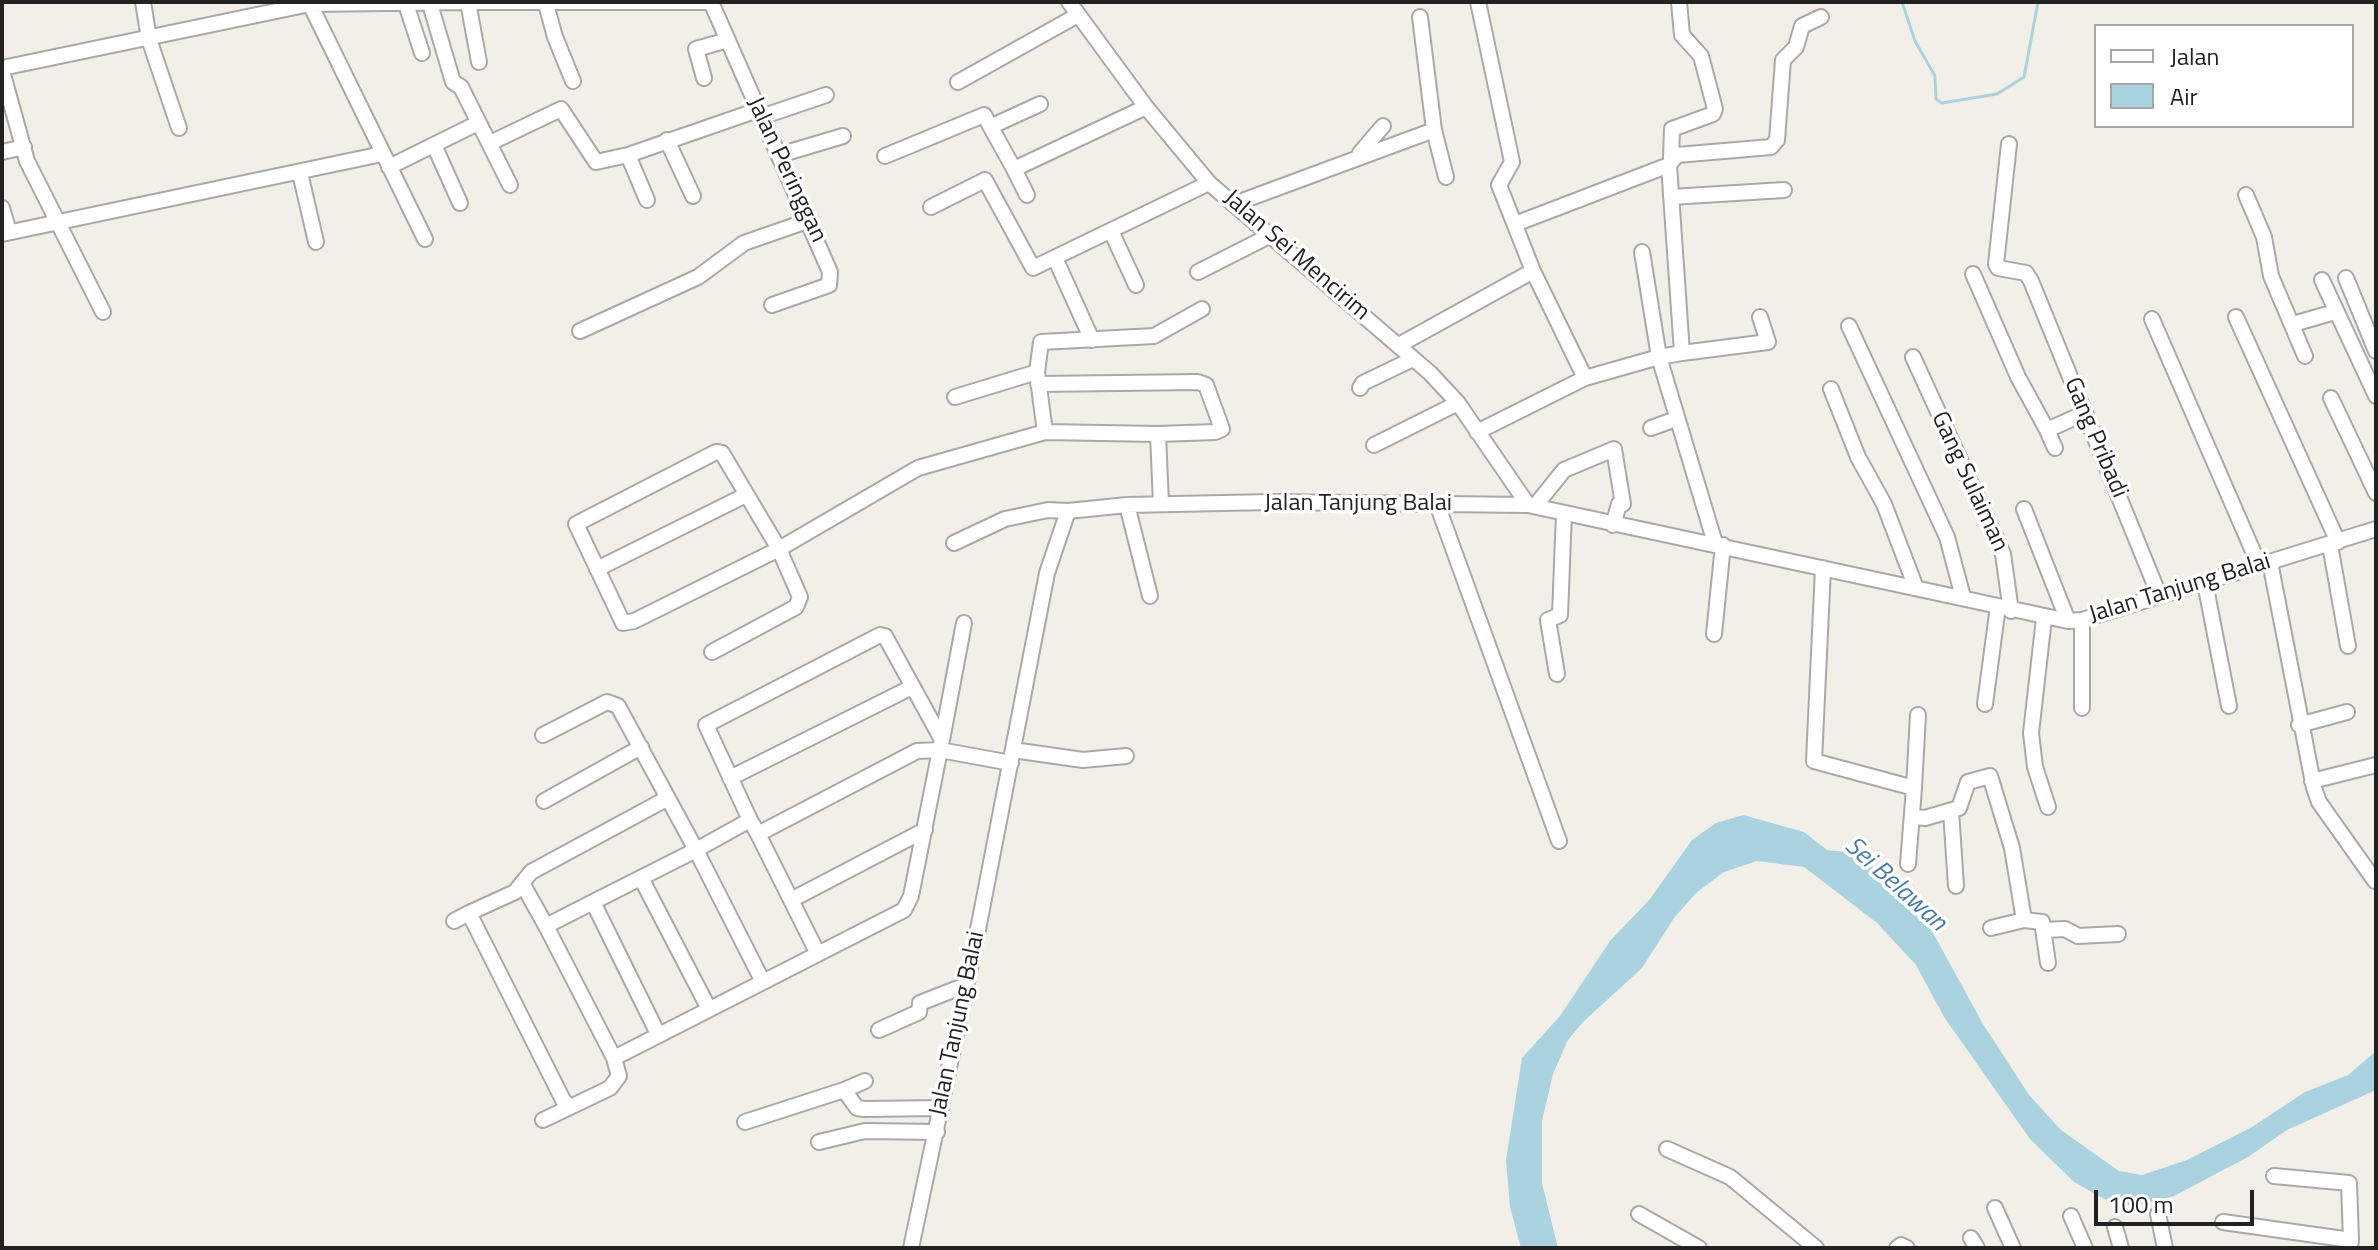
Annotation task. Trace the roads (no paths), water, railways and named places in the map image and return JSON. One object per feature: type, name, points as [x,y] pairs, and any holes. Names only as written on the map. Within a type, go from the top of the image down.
[{"type":"street","points":[[143,2],[149,39],[179,128]]},
{"type":"street","points":[[103,312],[56,221],[24,147],[2,70],[310,3],[465,2],[479,62]]},
{"type":"street","points":[[477,2],[711,2]]},
{"type":"street","name":"Jalan Peringgan","points":[[711,2],[826,257],[829,285],[772,305]]},
{"type":"street","name":"Jalan Sei Mencirim","points":[[1069,2],[1146,107],[1209,183],[1399,345],[1458,403],[1532,505]]},
{"type":"street","points":[[1478,2],[1512,162],[1499,185],[1533,271],[1585,378]]},
{"type":"street","points":[[1679,2],[1682,35],[1701,56],[1715,109],[1713,114],[1672,129],[1671,197],[1682,353]]},
{"type":"street","points":[[310,3],[425,239]]},
{"type":"street","points":[[406,4],[422,53]]},
{"type":"street","points":[[430,4],[453,82],[461,87],[510,185]]},
{"type":"street","points":[[546,4],[573,81]]},
{"type":"street","points":[[958,82],[1078,15]]},
{"type":"street","points":[[1420,17],[1434,130],[1446,177]]},
{"type":"street","points":[[1515,224],[1670,162],[1683,153],[1774,144],[1783,60],[1796,47],[1802,26],[1821,17]]},
{"type":"street","points":[[704,78],[696,49],[728,40]]},
{"type":"street","points":[[490,143],[561,109],[596,162],[826,95]]},
{"type":"street","points":[[992,126],[1040,104]]},
{"type":"street","points":[[1014,169],[1146,107]]},
{"type":"street","points":[[885,156],[984,115],[1027,195]]},
{"type":"street","points":[[2,208],[6,233],[300,173],[386,160],[434,145],[478,123]]},
{"type":"street","points":[[1357,156],[1383,126]]},
{"type":"street","points":[[1234,204],[1434,130]]},
{"type":"street","points":[[779,155],[843,136]]},
{"type":"street","points":[[667,140],[693,196]]},
{"type":"street","name":"Gang Pribadi","points":[[2009,144],[1995,261],[1998,268],[2026,273],[2031,281],[2159,595]]},
{"type":"street","points":[[434,145],[460,203]]},
{"type":"street","points":[[2,152],[24,147]]},
{"type":"street","points":[[628,155],[647,200]]},
{"type":"street","points":[[300,173],[316,242]]},
{"type":"street","points":[[931,207],[985,180],[1031,268],[1209,183]]},
{"type":"street","points":[[1671,197],[1784,190]]},
{"type":"street","points":[[2246,195],[2264,237],[2271,276],[2305,356]]},
{"type":"street","points":[[580,331],[698,277],[744,243],[810,220]]},
{"type":"street","points":[[1111,231],[1136,285]]},
{"type":"street","points":[[1198,272],[1271,235]]},
{"type":"street","points":[[1642,252],[1659,357],[1676,419],[1719,544],[1714,634]]},
{"type":"street","points":[[1055,258],[1092,340]]},
{"type":"street","points":[[1399,345],[1533,271]]},
{"type":"street","points":[[1973,274],[2018,377],[2055,448]]},
{"type":"street","points":[[2346,278],[2376,351]]},
{"type":"street","points":[[2322,280],[2376,396]]},
{"type":"street","points":[[1045,432],[1038,378],[1041,342],[1154,336],[1202,309]]},
{"type":"street","points":[[2293,324],[2335,312]]},
{"type":"street","points":[[1477,432],[1585,378],[1659,357],[1768,342],[1760,317]]},
{"type":"street","points":[[2236,317],[2334,544],[2348,646]]},
{"type":"street","points":[[2152,319],[2264,563],[2319,802],[2375,881]]},
{"type":"street","points":[[1849,326],[1947,537],[1963,597]]},
{"type":"street","name":"Gang Sulaiman","points":[[1913,357],[1954,453],[2003,554],[2005,609],[1985,704]]},
{"type":"street","points":[[1360,388],[1363,383],[1413,359]]},
{"type":"street","points":[[712,652],[799,603],[796,586],[779,549],[722,453],[714,453],[577,522],[576,526],[621,621],[626,624],[779,549],[918,468],[1045,432],[1158,434],[1215,432],[1222,429],[1206,385],[1198,382],[1038,378],[955,397]]},
{"type":"street","points":[[1831,389],[1858,457],[1893,527],[1916,588]]},
{"type":"street","points":[[2331,398],[2376,493]]},
{"type":"street","points":[[1374,445],[1458,403]]},
{"type":"street","points":[[2047,430],[2083,414]]},
{"type":"street","points":[[1651,428],[1676,419]]},
{"type":"street","points":[[1158,434],[1161,504]]},
{"type":"street","points":[[1532,505],[1564,470],[1614,449],[1623,504],[1619,504],[1613,525]]},
{"type":"street","points":[[597,569],[746,495]]},
{"type":"street","name":"Jalan Tanjung Balai","points":[[911,1248],[937,1132],[1047,573],[1068,511],[1161,504],[1532,505],[1613,525],[1719,544],[1963,597],[2044,618],[2075,621],[2376,530]]},
{"type":"street","points":[[1437,504],[1559,841]]},
{"type":"street","points":[[1127,505],[1150,596]]},
{"type":"street","points":[[2024,509],[2075,621],[2082,708]]},
{"type":"street","points":[[954,543],[1005,519],[1048,510],[1068,511]]},
{"type":"street","points":[[1557,674],[1548,620],[1560,615],[1564,513]]},
{"type":"street","points":[[2376,530],[2376,539]]},
{"type":"street","points":[[1823,568],[1814,761],[1914,788]]},
{"type":"street","points":[[2205,583],[2229,706]]},
{"type":"street","points":[[2044,618],[2031,733],[2035,767],[2048,807]]},
{"type":"street","points":[[614,1058],[904,910],[911,896],[925,830],[964,623]]},
{"type":"street","points":[[818,954],[705,728],[707,724],[878,636],[885,636],[941,745]]},
{"type":"street","points":[[730,778],[912,687]]},
{"type":"street","points":[[543,735],[612,702],[618,706],[763,982]]},
{"type":"street","points":[[2299,725],[2347,712]]},
{"type":"street","points":[[1908,864],[1914,817],[1918,715]]},
{"type":"street","points":[[758,834],[917,751],[941,745],[1012,756],[1083,760],[1126,756]]},
{"type":"street","points":[[544,801],[641,747]]},
{"type":"street","points":[[2312,781],[2376,765]]},
{"type":"street","points":[[1914,817],[1951,811],[1961,806],[1968,782],[1990,776],[2012,848],[2024,920]]},
{"type":"street","points":[[454,921],[515,892],[531,872],[668,798]]},
{"type":"street","points":[[1951,811],[1956,886]]},
{"type":"street","points":[[546,926],[750,820]]},
{"type":"street","points":[[791,900],[925,830]]},
{"type":"street","points":[[641,878],[709,1009]]},
{"type":"street","points":[[522,883],[614,1058],[619,1076],[616,1083],[580,1104],[569,1106],[543,1120]]},
{"type":"street","points":[[593,902],[658,1034]]},
{"type":"street","points":[[469,913],[563,1100],[569,1106]]},
{"type":"street","points":[[1991,928],[2024,920],[2040,920],[2048,963]]},
{"type":"street","points":[[2043,930],[2065,929],[2078,936],[2118,934]]},
{"type":"street","points":[[879,1030],[919,1012],[920,1003],[966,985]]},
{"type":"street","points":[[745,1122],[865,1081]]},
{"type":"street","points":[[844,1090],[857,1108],[941,1108]]},
{"type":"street","points":[[819,1142],[865,1131],[937,1132]]},
{"type":"street","points":[[1667,1149],[1730,1177],[1816,1248]]},
{"type":"street","points":[[2223,1222],[2351,1244],[2349,1183],[2274,1176]]},
{"type":"street","points":[[1995,1208],[2013,1248]]},
{"type":"street","points":[[1639,1214],[1699,1248]]},
{"type":"street","points":[[2158,1214],[2165,1248]]},
{"type":"street","points":[[2071,1216],[2085,1248]]},
{"type":"street","points":[[2115,1227],[2121,1248]]},
{"type":"street","points":[[1897,1248],[1901,1245],[1907,1248]]},
{"type":"water","name":"Sei Belawan","points":[[1743,815],[1804,832],[1827,850],[1855,853],[1904,893],[1927,922],[1983,1024],[2029,1095],[2061,1130],[2119,1171],[2142,1175],[2187,1160],[2252,1127],[2305,1092],[2348,1075],[2376,1051],[2376,1090],[2287,1130],[2248,1157],[2174,1196],[2138,1205],[2115,1205],[2074,1182],[2030,1139],[1944,1017],[1916,965],[1877,923],[1804,867],[1757,861],[1724,872],[1696,893],[1674,918],[1642,968],[1583,1022],[1568,1040],[1553,1074],[1542,1121],[1542,1183],[1558,1248],[1521,1248],[1510,1207],[1506,1160],[1522,1058],[1560,1016],[1610,941],[1650,899],[1692,840],[1716,823]]},
{"type":"waterway","points":[[1902,2],[1915,41],[1935,76],[1936,99],[1942,103],[1997,94],[2024,77],[2038,2]]}]
